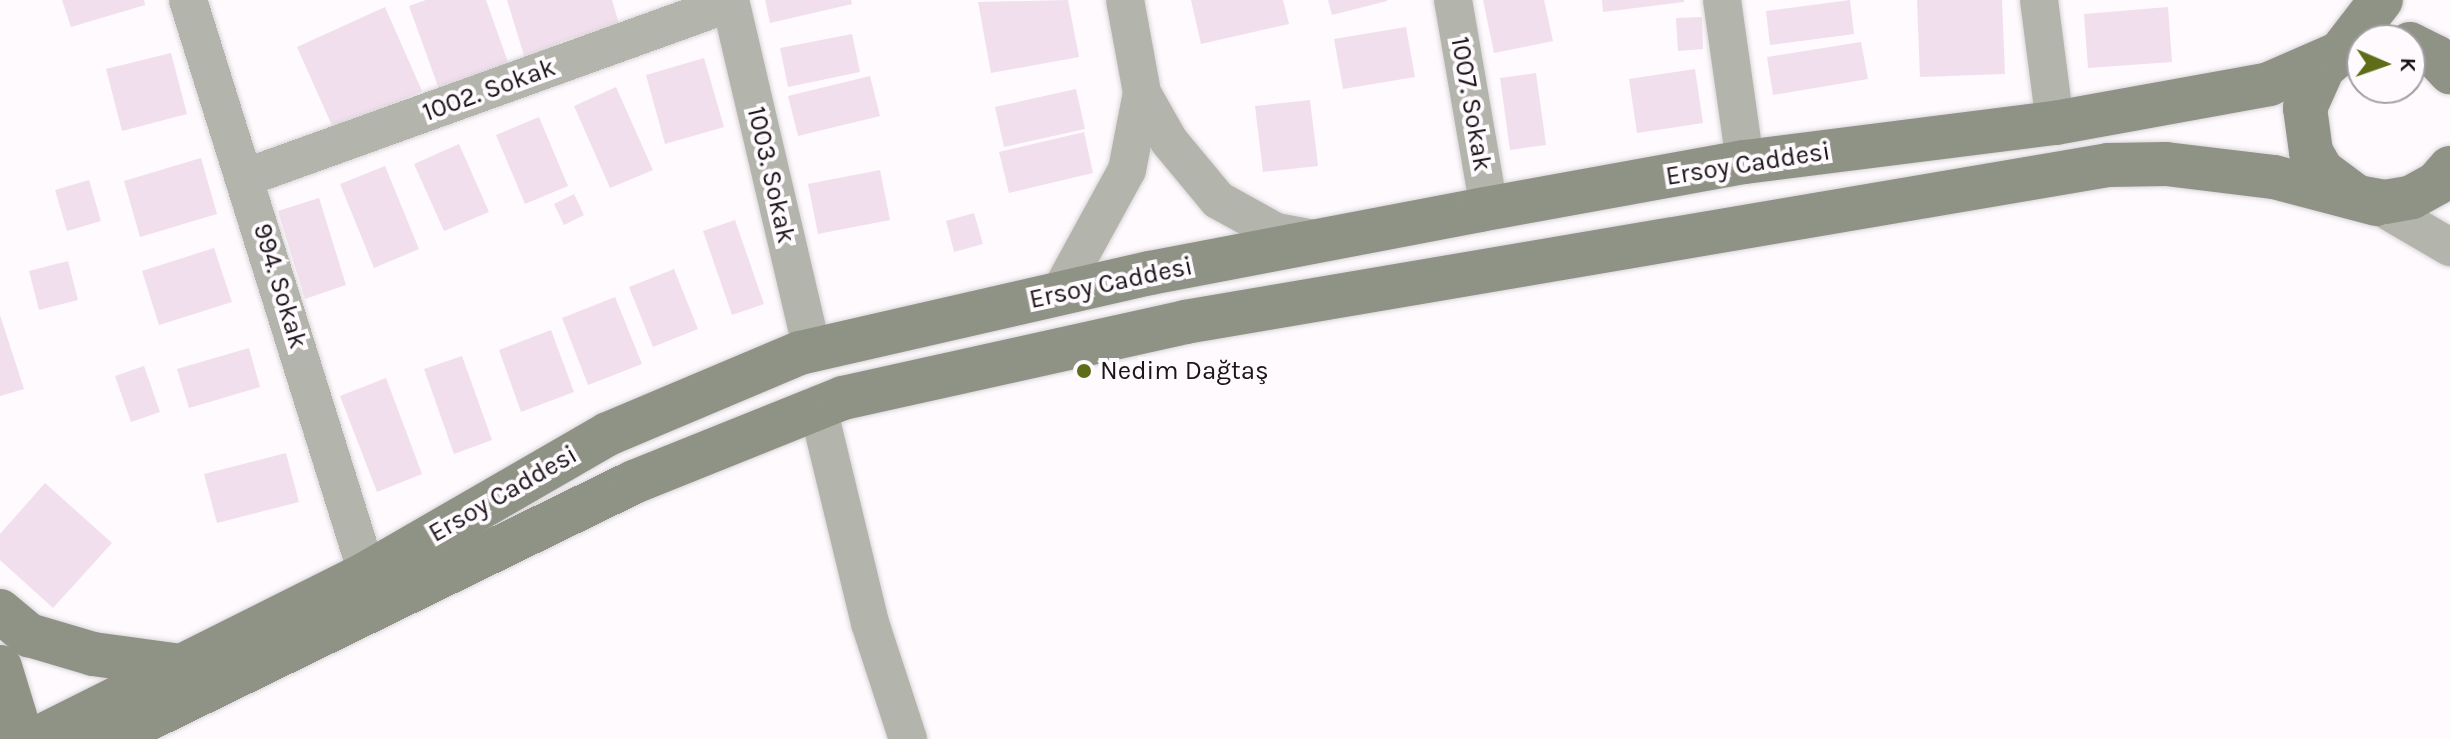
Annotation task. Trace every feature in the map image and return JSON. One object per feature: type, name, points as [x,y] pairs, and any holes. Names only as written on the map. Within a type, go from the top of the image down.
[{"type":"main road","points":[[2369,24],[2381,0]]},
{"type":"main road","name":"Ersoy Caddesi","points":[[36,739],[367,573],[608,434],[812,350],[1059,294],[1322,240],[1745,162],[2055,123],[2269,84],[2346,51]]},
{"type":"main road","points":[[2426,52],[2436,57],[2450,72]]},
{"type":"main road","points":[[2346,56],[2312,86],[2305,130],[2322,171],[2366,200]]},
{"type":"main road","name":"Ersoy Caddesi","points":[[107,739],[634,482],[843,398],[1185,322],[2108,165],[2166,164],[2241,173],[2385,202],[2412,197],[2437,183],[2450,168]]},
{"type":"main road","points":[[0,611],[29,635],[93,654],[181,666]]},
{"type":"main road","points":[[0,667],[22,739]]},
{"type":"street","name":"994. Sokak","points":[[188,0],[247,177],[367,573]]},
{"type":"street","points":[[1125,0],[1142,93],[1169,141],[1218,200],[1276,232],[1322,240]]},
{"type":"street","name":"1007. Sokak","points":[[1453,0],[1489,209]]},
{"type":"street","points":[[1722,0],[1745,162]]},
{"type":"street","points":[[2039,0],[2055,123]]},
{"type":"street","name":"1002. Sokak","points":[[247,177],[730,2]]},
{"type":"street","name":"1003. Sokak","points":[[730,2],[812,350]]},
{"type":"street","points":[[1059,294],[1127,170],[1142,93]]},
{"type":"street","points":[[2366,200],[2450,247]]},
{"type":"street","points":[[818,408],[870,623],[908,739]]},
{"type":"building","points":[[62,0],[144,0],[145,5],[71,27]]},
{"type":"building","points":[[426,0],[486,0],[510,68],[440,92],[409,6]]},
{"type":"building","points":[[507,0],[612,0],[619,24],[560,42],[562,51],[526,62]]},
{"type":"building","points":[[765,0],[851,0],[852,4],[770,23]]},
{"type":"building","points":[[1068,0],[1079,57],[991,73],[978,2]]},
{"type":"building","points":[[1191,0],[1283,0],[1289,24],[1201,44]]},
{"type":"building","points":[[1328,0],[1387,0],[1387,1],[1332,15]]},
{"type":"building","points":[[1483,0],[1544,0],[1553,41],[1494,53]]},
{"type":"building","points":[[1602,0],[1684,0],[1684,2],[1603,12]]},
{"type":"building","points":[[1850,0],[1854,34],[1770,45],[1766,11]]},
{"type":"building","points":[[1917,0],[2002,0],[2005,74],[1920,77]]},
{"type":"building","points":[[385,7],[422,91],[334,130],[297,47]]},
{"type":"building","points":[[2168,7],[2172,62],[2088,68],[2084,14]]},
{"type":"building","points":[[1702,17],[1703,49],[1678,51],[1676,18]]},
{"type":"building","points":[[1406,27],[1415,77],[1343,89],[1334,39]]},
{"type":"building","points":[[852,34],[860,72],[788,87],[780,48]]},
{"type":"building","points":[[1861,42],[1868,79],[1773,95],[1767,57]]},
{"type":"building","points":[[171,53],[187,114],[122,131],[106,69]]},
{"type":"building","points":[[704,58],[724,127],[665,144],[646,75]]},
{"type":"building","points":[[1695,69],[1703,123],[1637,133],[1629,79]]},
{"type":"building","points":[[1536,73],[1546,145],[1510,150],[1500,78]]},
{"type":"building","points":[[870,76],[880,116],[798,136],[788,96]]},
{"type":"building","points":[[616,87],[653,170],[610,188],[574,106]]},
{"type":"building","points":[[1076,89],[1085,129],[1004,147],[995,107]]},
{"type":"building","points":[[1310,100],[1318,166],[1263,172],[1255,106]]},
{"type":"building","points":[[539,117],[568,186],[525,204],[496,135]]},
{"type":"building","points":[[1084,132],[1093,173],[1009,193],[999,152]]},
{"type":"building","points":[[459,144],[489,212],[444,231],[414,164]]},
{"type":"building","points":[[201,158],[217,214],[140,237],[124,181]]},
{"type":"building","points":[[385,166],[419,249],[374,268],[340,184]]},
{"type":"building","points":[[880,170],[890,220],[818,234],[808,184]]},
{"type":"building","points":[[89,180],[101,221],[67,231],[55,190]]},
{"type":"building","points":[[574,194],[584,215],[564,225],[554,204]]},
{"type":"building","points":[[319,198],[346,285],[305,299],[278,211]]},
{"type":"building","points":[[974,213],[983,244],[954,252],[946,221]]},
{"type":"building","points":[[735,220],[764,304],[732,315],[703,231]]},
{"type":"building","points":[[214,248],[232,302],[159,325],[142,271]]},
{"type":"building","points":[[68,261],[78,300],[39,310],[29,271]]},
{"type":"building","points":[[674,269],[698,329],[653,347],[629,287]]},
{"type":"building","points":[[615,297],[642,364],[588,385],[562,318]]},
{"type":"building","points":[[0,315],[24,389],[0,396]]},
{"type":"building","points":[[551,330],[574,392],[521,412],[499,350]]},
{"type":"building","points":[[249,348],[260,387],[189,408],[177,369]]},
{"type":"building","points":[[462,356],[492,440],[454,454],[424,369]]},
{"type":"building","points":[[144,366],[160,412],[131,422],[115,376]]},
{"type":"building","points":[[386,378],[422,474],[377,492],[340,396]]},
{"type":"building","points":[[286,453],[299,502],[217,523],[204,474]]},
{"type":"building","points":[[45,483],[112,543],[53,608],[0,560],[0,534]]},
{"type":"place","name":"Nedim Dağtaş","points":[[1084,371]]}]
